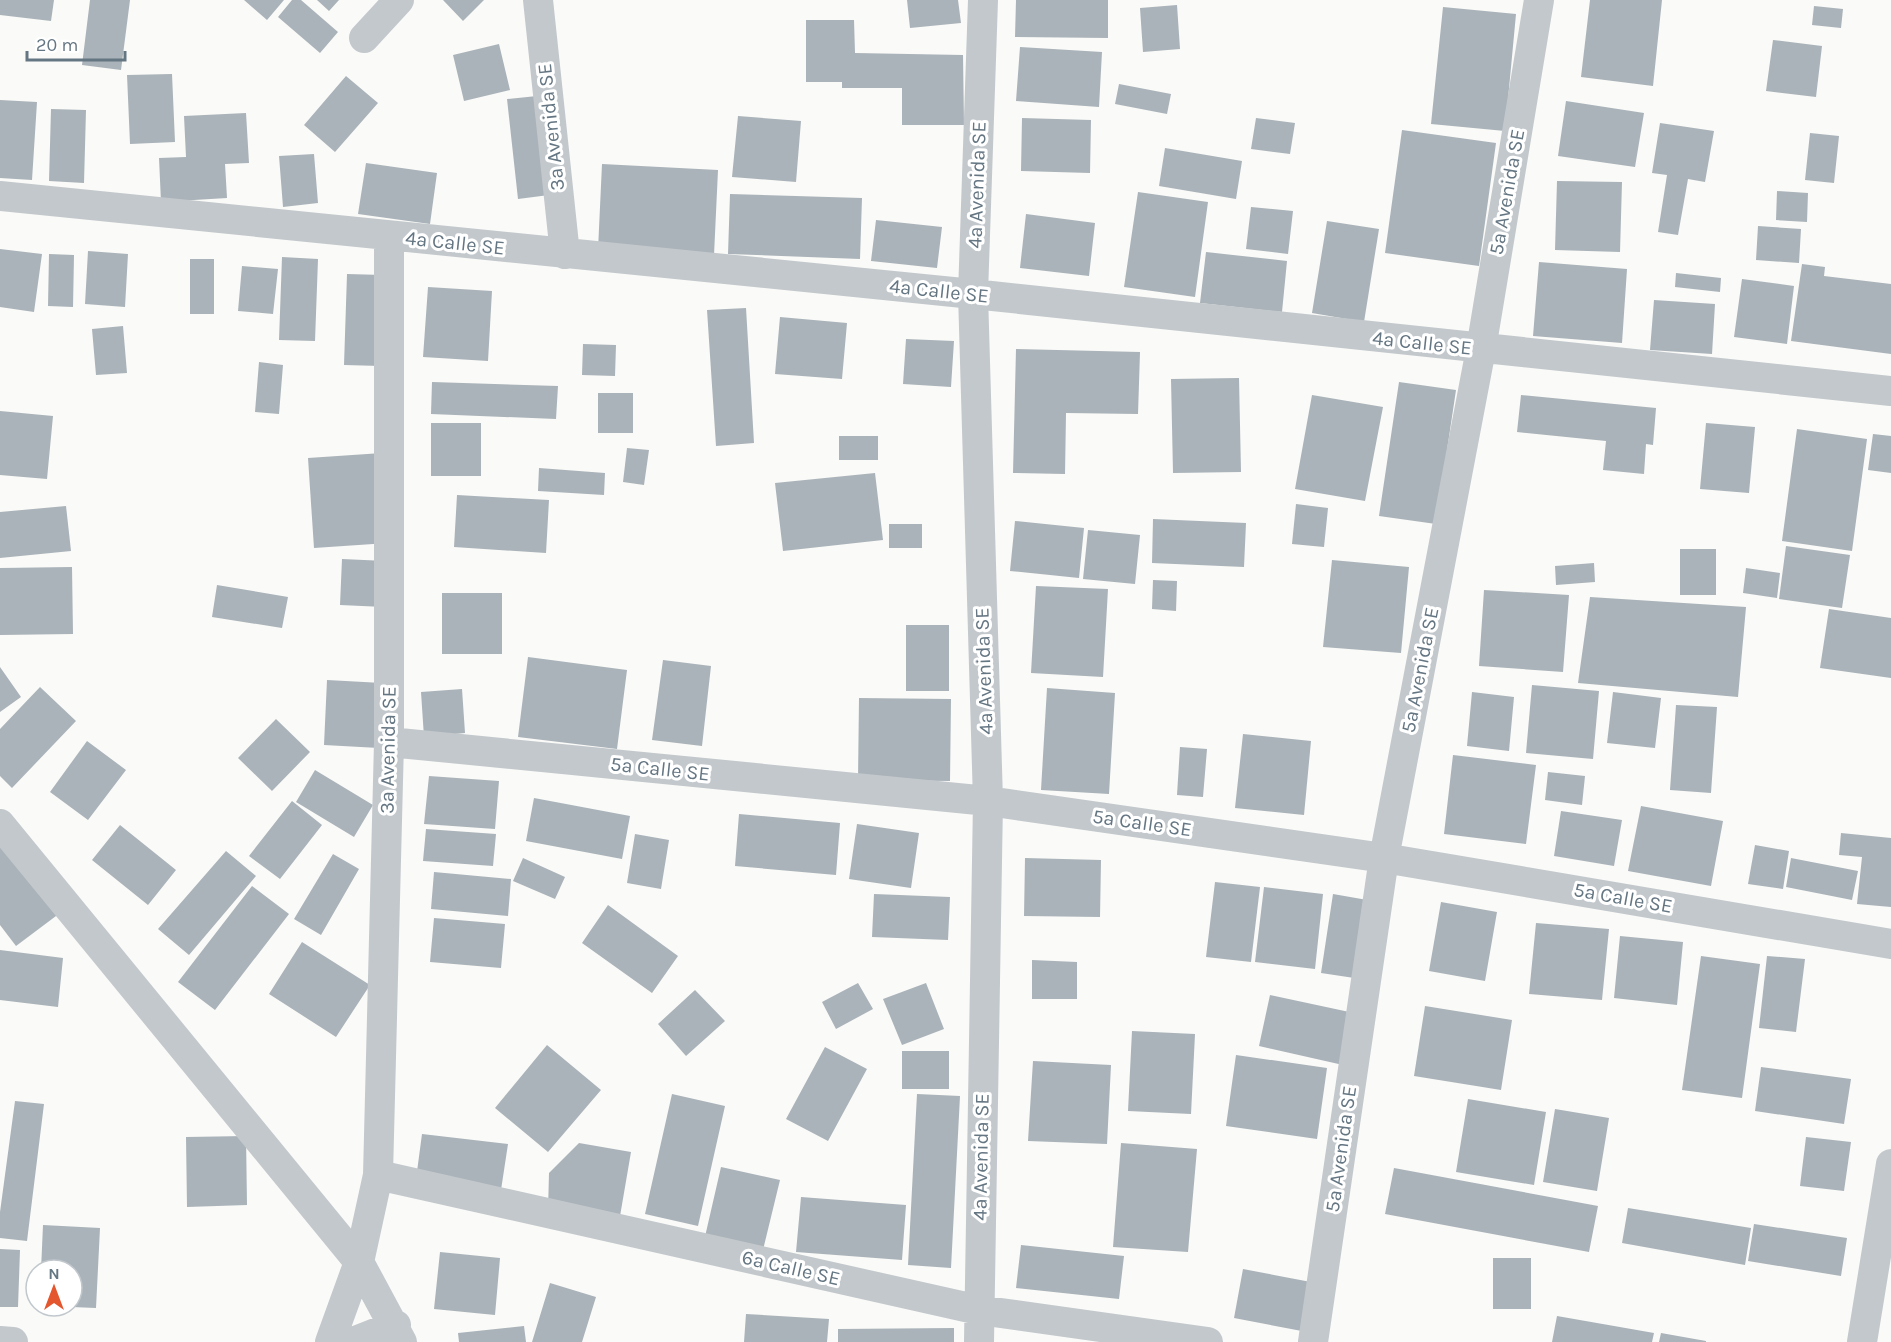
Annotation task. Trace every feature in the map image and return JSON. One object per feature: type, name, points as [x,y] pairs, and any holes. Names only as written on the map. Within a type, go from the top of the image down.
[{"type":"street","points":[[364,38],[399,0]]},
{"type":"street","name":"3a Avenida SE","points":[[538,0],[565,254]]},
{"type":"street","name":"4a Avenida SE","points":[[979,1342],[988,801],[973,294],[983,0]]},
{"type":"street","name":"5a Avenida SE","points":[[1312,1342],[1384,858],[1481,349],[1539,0]]},
{"type":"street","name":"4a Calle SE","points":[[0,196],[1887,389]]},
{"type":"street","name":"3a Avenida SE","points":[[330,1342],[359,1262],[378,1175],[389,742],[389,236]]},
{"type":"street","name":"5a Calle SE","points":[[389,742],[988,801],[1384,858],[1891,944]]},
{"type":"street","points":[[0,824],[359,1262],[399,1334],[354,1342]]},
{"type":"street","points":[[1862,1342],[1891,1164]]},
{"type":"street","name":"6a Calle SE","points":[[378,1175],[979,1310],[1208,1342]]},
{"type":"street","points":[[0,1341],[13,1342]]},
{"type":"building","points":[[0,0],[54,0],[51,21],[0,15]]},
{"type":"building","points":[[90,0],[130,0],[121,70],[82,65]]},
{"type":"building","points":[[244,0],[284,0],[267,20]]},
{"type":"building","points":[[292,0],[301,0],[338,32],[320,53],[278,17]]},
{"type":"building","points":[[317,0],[339,0],[329,11]]},
{"type":"building","points":[[443,0],[484,0],[463,21]]},
{"type":"building","points":[[907,0],[958,0],[961,23],[910,28]]},
{"type":"building","points":[[1016,0],[1108,0],[1108,38],[1015,37]]},
{"type":"building","points":[[1590,0],[1662,0],[1653,86],[1581,77]]},
{"type":"building","points":[[1177,5],[1180,49],[1143,52],[1140,8]]},
{"type":"building","points":[[1814,6],[1843,9],[1841,28],[1812,25]]},
{"type":"building","points":[[1443,7],[1516,14],[1505,131],[1431,124]]},
{"type":"building","points":[[806,20],[854,20],[855,53],[963,55],[964,125],[902,125],[902,88],[842,88],[842,82],[806,82]]},
{"type":"building","points":[[1773,40],[1822,46],[1816,97],[1766,91]]},
{"type":"building","points":[[499,44],[510,90],[464,101],[453,55]]},
{"type":"building","points":[[1020,47],[1102,52],[1099,107],[1016,101]]},
{"type":"building","points":[[172,74],[175,142],[130,144],[127,75]]},
{"type":"building","points":[[346,76],[378,103],[335,152],[304,125]]},
{"type":"building","points":[[1119,84],[1171,94],[1167,114],[1115,104]]},
{"type":"building","points":[[537,96],[549,195],[518,199],[507,99]]},
{"type":"building","points":[[0,100],[37,102],[32,180],[0,178]]},
{"type":"building","points":[[1566,101],[1644,113],[1635,167],[1558,156]]},
{"type":"building","points":[[51,109],[86,110],[84,183],[49,181]]},
{"type":"building","points":[[246,113],[249,163],[225,164],[227,198],[161,202],[159,158],[186,157],[184,116]]},
{"type":"building","points":[[738,116],[801,121],[796,182],[732,177]]},
{"type":"building","points":[[1022,118],[1091,120],[1090,173],[1021,171]]},
{"type":"building","points":[[1256,118],[1295,123],[1290,154],[1251,149]]},
{"type":"building","points":[[1660,123],[1714,131],[1705,182],[1688,179],[1678,235],[1658,232],[1667,175],[1652,173]]},
{"type":"building","points":[[1402,130],[1496,143],[1479,266],[1385,253]]},
{"type":"building","points":[[1810,133],[1839,136],[1834,183],[1805,180]]},
{"type":"building","points":[[1165,148],[1242,161],[1236,199],[1159,186]]},
{"type":"building","points":[[314,154],[318,203],[283,207],[279,156]]},
{"type":"building","points":[[366,163],[437,173],[430,224],[358,214]]},
{"type":"building","points":[[602,164],[718,170],[714,255],[598,250]]},
{"type":"building","points":[[1557,181],[1622,182],[1620,252],[1555,250]]},
{"type":"building","points":[[1777,191],[1808,193],[1807,222],[1776,220]]},
{"type":"building","points":[[1138,192],[1208,202],[1195,297],[1124,287]]},
{"type":"building","points":[[730,194],[862,198],[860,259],[728,254]]},
{"type":"building","points":[[1251,207],[1293,211],[1288,254],[1246,249]]},
{"type":"building","points":[[1026,214],[1095,223],[1089,276],[1020,268]]},
{"type":"building","points":[[876,220],[942,227],[937,268],[871,261]]},
{"type":"building","points":[[1327,221],[1379,229],[1364,322],[1312,313]]},
{"type":"building","points":[[1758,226],[1801,229],[1799,263],[1756,260]]},
{"type":"building","points":[[0,249],[42,254],[34,312],[0,307]]},
{"type":"building","points":[[88,251],[128,254],[125,307],[85,304]]},
{"type":"building","points":[[1206,252],[1287,261],[1282,312],[1200,303]]},
{"type":"building","points":[[49,254],[74,255],[73,307],[48,306]]},
{"type":"building","points":[[282,257],[318,259],[315,341],[279,340]]},
{"type":"building","points":[[190,259],[214,259],[214,314],[190,314]]},
{"type":"building","points":[[1539,262],[1627,269],[1622,343],[1533,336]]},
{"type":"building","points":[[1802,264],[1825,267],[1824,276],[1891,284],[1891,354],[1791,341]]},
{"type":"building","points":[[242,266],[278,269],[273,314],[238,311]]},
{"type":"building","points":[[1676,273],[1721,278],[1720,292],[1675,287]]},
{"type":"building","points":[[347,274],[383,275],[381,366],[344,365]]},
{"type":"building","points":[[1742,279],[1794,286],[1787,344],[1734,337]]},
{"type":"building","points":[[428,287],[492,291],[488,361],[423,357]]},
{"type":"building","points":[[1654,300],[1715,304],[1712,354],[1650,350]]},
{"type":"building","points":[[746,308],[754,443],[716,446],[707,310]]},
{"type":"building","points":[[780,317],[847,323],[842,379],[775,374]]},
{"type":"building","points":[[123,326],[127,373],[96,375],[92,329]]},
{"type":"building","points":[[906,339],[954,341],[951,387],[903,384]]},
{"type":"building","points":[[583,344],[616,345],[615,376],[582,375]]},
{"type":"building","points":[[1016,349],[1140,352],[1138,414],[1066,413],[1065,474],[1013,473]]},
{"type":"building","points":[[259,362],[283,365],[279,414],[255,412]]},
{"type":"building","points":[[1239,378],[1241,472],[1173,473],[1171,379]]},
{"type":"building","points":[[432,382],[558,386],[556,419],[431,414]]},
{"type":"building","points":[[1399,382],[1456,390],[1436,524],[1379,516]]},
{"type":"building","points":[[598,393],[633,393],[633,433],[598,433]]},
{"type":"building","points":[[1312,395],[1383,407],[1365,501],[1295,489]]},
{"type":"building","points":[[1521,395],[1656,408],[1653,445],[1646,444],[1644,474],[1603,470],[1606,441],[1517,432]]},
{"type":"building","points":[[0,411],[53,416],[47,479],[0,475]]},
{"type":"building","points":[[431,423],[481,423],[481,476],[431,476]]},
{"type":"building","points":[[1706,423],[1755,427],[1749,493],[1700,489]]},
{"type":"building","points":[[1797,429],[1867,439],[1852,551],[1782,541]]},
{"type":"building","points":[[1873,434],[1891,436],[1891,473],[1868,470]]},
{"type":"building","points":[[839,436],[878,436],[878,460],[839,460]]},
{"type":"building","points":[[627,448],[649,450],[644,485],[623,482]]},
{"type":"building","points":[[382,453],[388,543],[314,548],[308,458]]},
{"type":"building","points":[[539,468],[605,473],[604,495],[538,491]]},
{"type":"building","points":[[875,473],[883,540],[783,551],[775,483]]},
{"type":"building","points":[[457,495],[549,500],[546,553],[454,547]]},
{"type":"building","points":[[1296,504],[1328,508],[1324,547],[1292,544]]},
{"type":"building","points":[[66,506],[71,551],[0,558],[0,512]]},
{"type":"building","points":[[1153,519],[1246,523],[1244,567],[1152,563]]},
{"type":"building","points":[[1015,521],[1084,528],[1079,578],[1010,571]]},
{"type":"building","points":[[889,524],[922,524],[922,548],[889,548]]},
{"type":"building","points":[[1088,530],[1140,535],[1135,584],[1083,579]]},
{"type":"building","points":[[1786,546],[1850,555],[1842,608],[1779,599]]},
{"type":"building","points":[[1680,549],[1716,549],[1716,595],[1680,595]]},
{"type":"building","points":[[342,559],[386,561],[384,607],[340,605]]},
{"type":"building","points":[[1332,560],[1409,567],[1401,653],[1323,647]]},
{"type":"building","points":[[1594,563],[1595,582],[1556,585],[1555,566]]},
{"type":"building","points":[[72,567],[73,634],[0,635],[0,568]]},
{"type":"building","points":[[1746,568],[1780,573],[1777,598],[1743,593]]},
{"type":"building","points":[[1153,580],[1177,581],[1176,611],[1152,609]]},
{"type":"building","points":[[217,585],[288,597],[282,628],[212,617]]},
{"type":"building","points":[[1036,586],[1108,589],[1103,677],[1031,673]]},
{"type":"building","points":[[1484,590],[1569,595],[1563,672],[1479,666]]},
{"type":"building","points":[[442,593],[502,593],[502,654],[442,654]]},
{"type":"building","points":[[1590,597],[1746,607],[1738,697],[1578,683]]},
{"type":"building","points":[[1829,609],[1891,618],[1891,678],[1820,668]]},
{"type":"building","points":[[906,625],[949,625],[949,691],[906,691]]},
{"type":"building","points":[[528,657],[627,670],[617,749],[518,737]]},
{"type":"building","points":[[663,660],[711,666],[702,746],[652,740]]},
{"type":"building","points":[[0,667],[21,697],[0,712]]},
{"type":"building","points":[[327,680],[382,683],[379,748],[324,745]]},
{"type":"building","points":[[1532,685],[1599,691],[1593,759],[1526,753]]},
{"type":"building","points":[[40,687],[76,721],[12,788],[0,776],[0,729]]},
{"type":"building","points":[[1047,688],[1115,693],[1109,794],[1041,790]]},
{"type":"building","points":[[462,689],[465,733],[424,737],[421,692]]},
{"type":"building","points":[[1472,692],[1514,697],[1509,751],[1467,746]]},
{"type":"building","points":[[1613,692],[1661,698],[1655,748],[1607,743]]},
{"type":"building","points":[[859,698],[951,699],[950,781],[858,780]]},
{"type":"building","points":[[1676,705],[1717,707],[1711,793],[1670,790]]},
{"type":"building","points":[[276,719],[310,752],[272,791],[238,758]]},
{"type":"building","points":[[1243,734],[1311,741],[1304,815],[1235,808]]},
{"type":"building","points":[[87,741],[126,770],[88,820],[50,792]]},
{"type":"building","points":[[1180,747],[1207,749],[1203,797],[1177,795]]},
{"type":"building","points":[[1453,755],[1536,765],[1526,844],[1444,834]]},
{"type":"building","points":[[315,770],[373,805],[354,837],[296,802]]},
{"type":"building","points":[[1548,772],[1585,776],[1582,805],[1545,800]]},
{"type":"building","points":[[429,776],[499,781],[495,829],[424,824]]},
{"type":"building","points":[[534,798],[630,816],[622,859],[526,841]]},
{"type":"building","points":[[292,801],[322,825],[280,879],[249,856]]},
{"type":"building","points":[[1641,806],[1723,821],[1711,886],[1628,871]]},
{"type":"building","points":[[1561,811],[1622,820],[1614,866],[1554,856]]},
{"type":"building","points":[[739,814],[840,823],[836,875],[735,866]]},
{"type":"building","points":[[857,824],[919,833],[911,888],[849,879]]},
{"type":"building","points":[[120,825],[176,870],[148,905],[92,860]]},
{"type":"building","points":[[426,829],[496,834],[493,866],[423,861]]},
{"type":"building","points":[[1841,833],[1891,838],[1891,907],[1857,904],[1862,857],[1839,855]]},
{"type":"building","points":[[0,834],[60,913],[16,946],[0,925]]},
{"type":"building","points":[[635,834],[669,840],[661,889],[627,883]]},
{"type":"building","points":[[1755,845],[1789,851],[1783,889],[1748,884]]},
{"type":"building","points":[[226,851],[256,876],[189,955],[158,929]]},
{"type":"building","points":[[333,854],[359,869],[321,935],[294,919]]},
{"type":"building","points":[[523,858],[565,877],[555,899],[513,881]]},
{"type":"building","points":[[1025,858],[1101,860],[1100,917],[1024,916]]},
{"type":"building","points":[[1791,858],[1858,871],[1852,900],[1786,887]]},
{"type":"building","points":[[434,872],[511,879],[508,916],[431,909]]},
{"type":"building","points":[[1215,882],[1260,887],[1251,962],[1206,957]]},
{"type":"building","points":[[252,886],[289,914],[215,1010],[178,982]]},
{"type":"building","points":[[1264,887],[1323,894],[1315,969],[1255,962]]},
{"type":"building","points":[[874,894],[950,897],[948,940],[872,937]]},
{"type":"building","points":[[1333,894],[1373,901],[1361,979],[1321,973]]},
{"type":"building","points":[[1441,902],[1497,912],[1485,981],[1429,971]]},
{"type":"building","points":[[608,905],[678,956],[652,993],[582,943]]},
{"type":"building","points":[[434,918],[505,924],[501,968],[430,962]]},
{"type":"building","points":[[1536,923],[1609,929],[1602,1000],[1529,994]]},
{"type":"building","points":[[1620,936],[1683,942],[1677,1005],[1614,998]]},
{"type":"building","points":[[302,942],[370,985],[336,1037],[269,994]]},
{"type":"building","points":[[0,950],[63,958],[58,1007],[0,1000]]},
{"type":"building","points":[[1701,956],[1760,964],[1742,1098],[1682,1090]]},
{"type":"building","points":[[1767,956],[1805,959],[1796,1032],[1759,1028]]},
{"type":"building","points":[[1032,960],[1077,962],[1077,999],[1032,999]]},
{"type":"building","points":[[858,983],[873,1009],[836,1029],[822,1002]]},
{"type":"building","points":[[926,983],[944,1029],[902,1045],[883,999]]},
{"type":"building","points":[[695,990],[725,1021],[686,1056],[658,1024]]},
{"type":"building","points":[[1270,995],[1354,1013],[1343,1065],[1259,1046]]},
{"type":"building","points":[[1425,1006],[1512,1020],[1501,1090],[1414,1076]]},
{"type":"building","points":[[1132,1031],[1195,1034],[1191,1114],[1128,1111]]},
{"type":"building","points":[[547,1045],[601,1090],[548,1152],[495,1108]]},
{"type":"building","points":[[825,1047],[867,1069],[828,1141],[786,1119]]},
{"type":"building","points":[[902,1051],[949,1051],[949,1089],[902,1089]]},
{"type":"building","points":[[1236,1055],[1327,1068],[1317,1139],[1226,1126]]},
{"type":"building","points":[[1033,1061],[1111,1065],[1107,1144],[1028,1141]]},
{"type":"building","points":[[1761,1067],[1851,1079],[1844,1124],[1755,1111]]},
{"type":"building","points":[[672,1094],[725,1106],[698,1226],[645,1214]]},
{"type":"building","points":[[917,1094],[960,1096],[951,1268],[908,1265]]},
{"type":"building","points":[[1468,1099],[1546,1112],[1534,1185],[1456,1172]]},
{"type":"building","points":[[15,1101],[44,1104],[27,1241],[0,1238],[0,1212]]},
{"type":"building","points":[[1555,1109],[1609,1118],[1597,1191],[1543,1182]]},
{"type":"building","points":[[422,1134],[508,1144],[501,1190],[416,1179]]},
{"type":"building","points":[[246,1136],[247,1205],[187,1207],[186,1137]]},
{"type":"building","points":[[1806,1137],[1851,1142],[1844,1191],[1800,1186]]},
{"type":"building","points":[[579,1143],[631,1152],[619,1222],[548,1211],[549,1173]]},
{"type":"building","points":[[1121,1143],[1197,1149],[1188,1252],[1113,1247]]},
{"type":"building","points":[[721,1167],[780,1180],[762,1254],[704,1241]]},
{"type":"building","points":[[1394,1168],[1598,1206],[1589,1252],[1385,1214]]},
{"type":"building","points":[[801,1197],[906,1205],[902,1260],[796,1252]]},
{"type":"building","points":[[1628,1208],[1751,1228],[1745,1265],[1622,1243]]},
{"type":"building","points":[[1754,1224],[1847,1238],[1841,1276],[1748,1261]]},
{"type":"building","points":[[43,1225],[100,1228],[96,1308],[84,1308],[84,1258],[42,1258]]},
{"type":"building","points":[[1021,1245],[1124,1256],[1119,1299],[1016,1288]]},
{"type":"building","points":[[0,1249],[20,1250],[18,1307],[0,1307]]},
{"type":"building","points":[[440,1252],[500,1258],[495,1315],[434,1309]]},
{"type":"building","points":[[1493,1258],[1531,1258],[1531,1309],[1493,1309]]},
{"type":"building","points":[[1243,1269],[1316,1283],[1307,1332],[1234,1318]]},
{"type":"building","points":[[550,1283],[596,1297],[582,1342],[532,1342]]},
{"type":"building","points":[[746,1314],[829,1319],[827,1342],[744,1342]]},
{"type":"building","points":[[1557,1316],[1654,1333],[1652,1342],[1552,1342]]},
{"type":"building","points":[[524,1326],[526,1342],[459,1342],[458,1333]]},
{"type":"building","points":[[954,1328],[954,1342],[838,1342],[838,1329]]},
{"type":"building","points":[[1661,1333],[1706,1341],[1706,1342],[1659,1342]]}]
